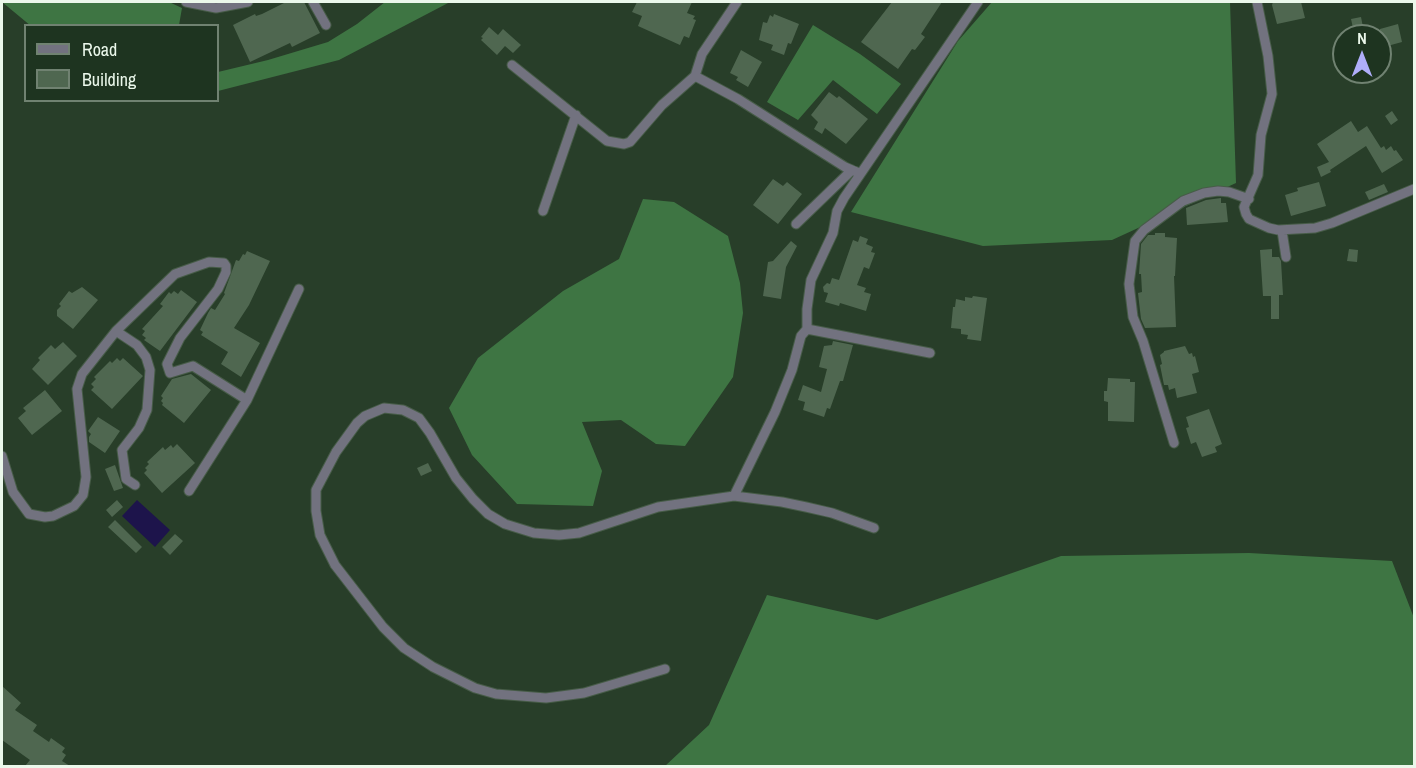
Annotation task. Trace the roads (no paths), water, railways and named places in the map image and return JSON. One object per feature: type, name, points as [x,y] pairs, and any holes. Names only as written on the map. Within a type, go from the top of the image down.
[{"type":"street","points":[[186,2],[216,8],[248,2]]},
{"type":"street","points":[[313,2],[326,26]]},
{"type":"street","points":[[512,65],[607,141],[624,144],[630,142],[662,105],[695,76],[702,54],[737,2]]},
{"type":"street","points":[[1257,2],[1268,56],[1272,94],[1261,135],[1258,176],[1244,207],[1249,219],[1282,231],[1315,228],[1414,189]]},
{"type":"street","points":[[734,496],[792,370],[801,336],[807,329],[811,280],[833,233],[837,211],[855,172],[973,3]]},
{"type":"street","points":[[695,76],[748,105],[855,172]]},
{"type":"street","points":[[543,212],[576,115]]},
{"type":"street","points":[[796,224],[855,172]]},
{"type":"street","points":[[1174,443],[1143,341],[1133,317],[1130,284],[1135,241],[1144,230],[1183,201],[1204,193],[1229,192],[1249,199]]},
{"type":"street","points":[[1282,231],[1286,257]]},
{"type":"street","points":[[2,456],[13,492],[29,514],[53,516],[74,506],[83,495],[86,477],[77,389],[82,374],[116,331],[175,274],[209,262],[224,263],[226,272],[218,289],[180,338],[167,364],[170,373],[193,366],[247,400]]},
{"type":"street","points":[[189,491],[247,400],[299,289]]},
{"type":"street","points":[[807,329],[930,353]]},
{"type":"street","points":[[116,331],[137,345],[146,357],[150,370],[147,410],[139,428],[122,450],[126,479],[135,485]]},
{"type":"street","points":[[665,669],[584,693],[546,698],[496,694],[476,688],[433,667],[404,648],[383,627],[334,565],[320,535],[316,511],[316,490],[336,452],[357,423],[365,416],[384,408],[403,410],[419,418],[456,478],[473,499],[489,514],[505,524],[534,533],[559,535],[579,533],[658,507],[734,496],[807,507],[874,528]]}]
